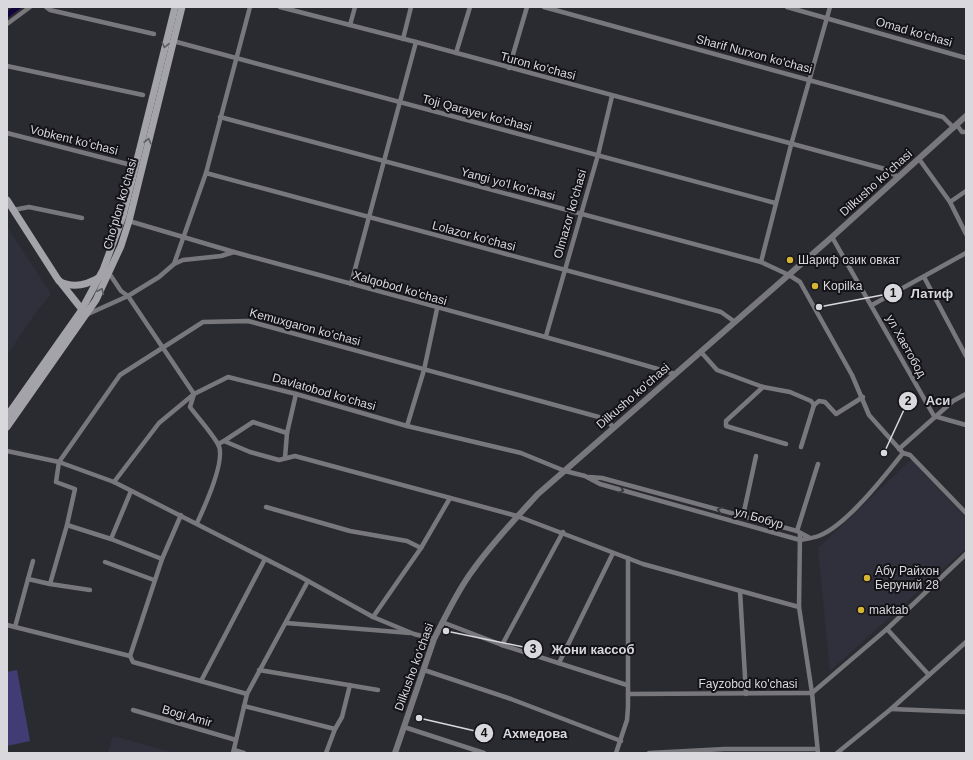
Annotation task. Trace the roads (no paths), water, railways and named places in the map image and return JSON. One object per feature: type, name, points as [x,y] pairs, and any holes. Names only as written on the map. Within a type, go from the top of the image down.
[{"type":"main road","name":"Choʻplon koʻchasi","points":[[7,427],[85,312],[100,277],[123,216],[174,7]]},
{"type":"main road","name":"Choʻplon koʻchasi","points":[[7,416],[85,312],[96,300],[109,273],[129,221],[182,7]]},
{"type":"main road","points":[[7,200],[58,280],[85,312]]},
{"type":"main road","points":[[58,280],[72,285],[80,285],[91,282],[100,277]]},
{"type":"street","points":[[7,24],[30,7]]},
{"type":"street","points":[[46,7],[50,10],[154,34]]},
{"type":"street","points":[[174,264],[206,173],[235,58],[250,7]]},
{"type":"street","name":"Turon ko'chasi","points":[[280,7],[416,42],[791,145],[885,169],[898,177]]},
{"type":"street","points":[[350,25],[355,7]]},
{"type":"street","points":[[403,39],[411,7]]},
{"type":"street","points":[[456,53],[470,7]]},
{"type":"street","points":[[509,68],[527,7]]},
{"type":"street","name":"Sharif Nurxon ko'chasi","points":[[544,7],[810,79],[943,117],[962,132],[966,132]]},
{"type":"street","name":"Omad ko'chasi","points":[[787,7],[966,58]]},
{"type":"street","points":[[761,262],[791,145],[830,7]]},
{"type":"street","name":"Toji Qarayev ko'chasi","points":[[173,41],[776,203]]},
{"type":"street","points":[[351,284],[370,218],[384,160],[401,103],[416,42]]},
{"type":"street","points":[[7,66],[143,95]]},
{"type":"street","name":"Olmazor ko'chasi","points":[[546,336],[580,213],[598,155],[612,96]]},
{"type":"street","name":"Dilkusho ko'chasi","points":[[395,753],[434,639],[442,622],[473,570],[517,516],[538,494],[566,471],[613,427],[832,237],[966,116]]},
{"type":"street","name":"Yangi yo'l ko'chasi","points":[[220,117],[761,262],[789,274]]},
{"type":"street","name":"Vobkent koʻchasi","points":[[7,133],[135,166]]},
{"type":"street","points":[[919,158],[950,202],[966,234]]},
{"type":"street","name":"Lolazor ko'chasi","points":[[206,173],[721,312],[735,322]]},
{"type":"street","points":[[950,202],[966,191]]},
{"type":"street","points":[[13,210],[29,207],[82,218]]},
{"type":"street","points":[[129,221],[234,252]]},
{"type":"street","name":"ул Хаетобод","points":[[832,237],[934,416]]},
{"type":"street","name":"Xalqobod ko'chasi","points":[[85,312],[128,296],[159,277],[174,264],[183,260],[221,256],[234,252],[437,309],[546,336],[675,374]]},
{"type":"street","points":[[872,306],[966,253]]},
{"type":"street","points":[[109,273],[121,291],[128,296],[194,394],[190,407],[218,444],[220,463],[210,494],[197,524]]},
{"type":"street","points":[[789,274],[800,282],[863,397],[869,415],[899,449],[903,453],[910,454],[966,513]]},
{"type":"street","points":[[924,277],[966,356]]},
{"type":"street","points":[[407,426],[424,370],[437,309]]},
{"type":"street","name":"Kemuxgaron ko'chasi","points":[[50,584],[67,525],[75,489],[56,482],[59,462],[120,374],[203,322],[248,321],[606,419],[613,427]]},
{"type":"street","points":[[701,352],[717,370],[763,388],[790,392],[811,401],[814,405]]},
{"type":"street","name":"Davlatobod ko'chasi","points":[[114,482],[159,423],[194,394],[228,378],[296,394],[407,426],[521,453],[566,471]]},
{"type":"street","points":[[763,388],[726,421],[726,426],[786,444]]},
{"type":"street","points":[[285,458],[287,433],[296,394]]},
{"type":"street","points":[[899,449],[934,416],[953,401],[966,394]]},
{"type":"street","points":[[801,447],[814,405],[820,401],[825,402],[836,414],[863,397]]},
{"type":"street","points":[[934,416],[966,425]]},
{"type":"street","points":[[218,444],[253,422],[287,433]]},
{"type":"street","points":[[224,441],[250,452],[279,460],[295,456],[517,516],[563,532],[628,558],[799,607]]},
{"type":"street","points":[[7,450],[59,462],[114,482],[308,581],[373,617],[414,634],[434,639]]},
{"type":"street","points":[[800,540],[821,535],[833,527],[859,505],[903,453]]},
{"type":"street","points":[[743,516],[756,456]]},
{"type":"street","points":[[812,694],[799,607],[800,540],[798,532],[818,464]]},
{"type":"street","name":"ул Бобур","points":[[566,471],[585,476],[600,484],[800,540]]},
{"type":"street","points":[[585,476],[602,478],[743,516],[798,532],[810,538]]},
{"type":"street","points":[[110,539],[131,491]]},
{"type":"street","points":[[373,617],[421,548],[450,498]]},
{"type":"street","points":[[266,507],[350,532],[407,541],[421,548]]},
{"type":"street","points":[[181,515],[154,580],[130,656],[133,662],[247,694]]},
{"type":"street","points":[[67,525],[110,539],[162,559]]},
{"type":"street","points":[[502,645],[563,532]]},
{"type":"street","points":[[558,663],[613,553]]},
{"type":"street","points":[[812,694],[887,629],[965,557]]},
{"type":"street","points":[[616,753],[627,720],[628,558]]},
{"type":"street","points":[[201,681],[265,559]]},
{"type":"street","points":[[15,627],[33,561]]},
{"type":"street","points":[[105,562],[154,580]]},
{"type":"street","points":[[28,579],[90,590]]},
{"type":"street","points":[[244,753],[233,752],[247,694],[308,581]]},
{"type":"street","points":[[740,591],[746,694]]},
{"type":"street","points":[[442,622],[502,645],[627,685]]},
{"type":"street","points":[[286,623],[414,634]]},
{"type":"street","points":[[7,625],[130,656]]},
{"type":"street","points":[[887,629],[929,675]]},
{"type":"street","points":[[837,753],[891,709],[966,642]]},
{"type":"street","points":[[259,670],[378,690]]},
{"type":"street","points":[[424,670],[511,700],[621,741]]},
{"type":"street","points":[[326,753],[335,729],[342,717],[350,685]]},
{"type":"street","name":"Fayzobod ko'chasi","points":[[628,694],[812,694],[817,751],[649,753]]},
{"type":"street","points":[[244,706],[335,729]]},
{"type":"street","points":[[891,709],[966,712]]},
{"type":"street","points":[[132,710],[236,740]]},
{"type":"street","points":[[404,727],[484,753]]},
{"type":"waterway","points":[[7,15],[18,7]]},
{"type":"place","name":"Шариф озик овкат","points":[[790,260]]},
{"type":"place","name":"Kopilka","points":[[815,286]]},
{"type":"place","name":"Латиф","points":[[819,307]]},
{"type":"place","name":"Аси","points":[[884,453]]},
{"type":"place","name":"Абу Райхон Беруний 28","points":[[867,578]]},
{"type":"place","name":"maktab","points":[[861,610]]},
{"type":"place","name":"Жони кассоб","points":[[446,631]]},
{"type":"place","name":"Ахмедова","points":[[419,718]]}]
